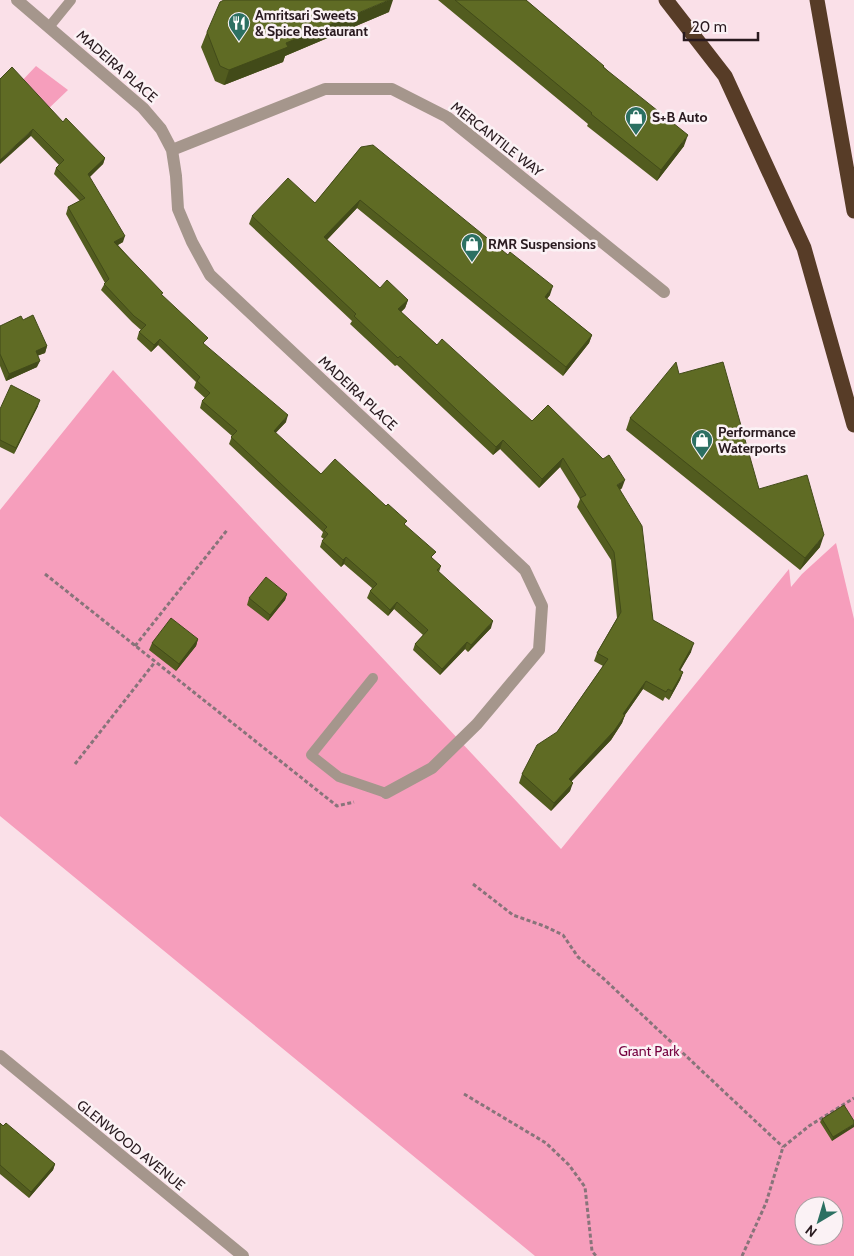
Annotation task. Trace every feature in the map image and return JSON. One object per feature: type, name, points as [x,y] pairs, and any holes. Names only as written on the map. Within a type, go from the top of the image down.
[{"type":"highway","points":[[666,0],[725,76],[804,248],[854,425]]},
{"type":"highway","points":[[817,0],[854,211]]},
{"type":"street","name":"MADEIRA PLACE","points":[[16,0],[143,108],[161,129],[172,150],[178,209],[192,242],[210,275],[525,570],[542,606],[539,650],[477,724],[432,768],[386,793]]},
{"type":"street","name":"MERCANTILE WAY","points":[[172,150],[325,89],[392,89],[447,116],[664,292]]},
{"type":"street","name":"GLENWOOD AVENUE","points":[[0,1056],[243,1256]]},
{"type":"lane","points":[[49,27],[71,0]]},
{"type":"lane","points":[[373,678],[311,755],[339,777],[386,793]]},
{"type":"path","points":[[135,646],[228,529]]},
{"type":"path","points":[[45,574],[337,806],[386,793]]},
{"type":"path","points":[[75,764],[155,662]]},
{"type":"path","points":[[473,884],[513,915],[563,935],[578,957],[604,979],[783,1147]]},
{"type":"path","points":[[464,1094],[546,1143],[569,1165],[584,1187],[592,1251],[596,1256]]},
{"type":"path","points":[[742,1256],[766,1203],[783,1147],[808,1126],[854,1098]]},
{"type":"green space","points":[[36,66],[68,90],[46,111],[19,84]]},
{"type":"green space","name":"Grant Park","points":[[113,370],[561,849],[789,569],[791,587],[802,574],[836,543],[854,619],[854,1256],[535,1256],[0,816],[0,510]]},
{"type":"building","points":[[224,0],[389,0],[286,43],[288,47],[229,70],[220,66],[207,32],[220,2]]},
{"type":"building","points":[[455,0],[526,0],[603,67],[688,135],[661,170]]},
{"type":"building","points":[[12,67],[63,122],[66,118],[105,158],[88,174],[125,236],[114,242],[163,293],[161,294],[208,338],[203,343],[288,415],[274,431],[321,474],[335,459],[386,506],[388,504],[407,521],[404,524],[436,552],[431,557],[441,566],[437,570],[493,621],[471,645],[467,642],[442,669],[415,644],[428,630],[397,602],[390,610],[370,591],[377,584],[346,557],[343,560],[322,541],[328,534],[324,530],[327,527],[231,437],[237,431],[202,401],[210,393],[197,381],[200,377],[160,339],[154,345],[139,332],[146,325],[134,316],[104,284],[109,279],[68,207],[85,198],[56,168],[64,160],[33,129],[0,160],[0,79]]},
{"type":"building","points":[[373,145],[508,255],[510,252],[553,286],[545,297],[592,335],[566,367],[360,200],[324,237],[380,288],[387,280],[408,300],[398,309],[437,345],[442,339],[532,421],[548,405],[603,459],[609,455],[625,480],[617,485],[642,526],[653,620],[694,643],[679,670],[683,672],[672,691],[668,689],[666,692],[646,681],[623,714],[625,715],[614,731],[569,779],[573,783],[554,803],[522,774],[537,745],[557,732],[608,659],[597,653],[621,612],[614,552],[580,498],[586,495],[563,458],[542,479],[503,440],[496,447],[400,356],[398,358],[354,316],[356,314],[252,216],[288,178],[315,203],[361,147]]},
{"type":"building","points":[[33,315],[47,346],[36,351],[40,361],[9,374],[0,354],[0,326],[21,316],[23,320]]},
{"type":"building","name":"Performance Waterports","points":[[676,362],[679,374],[723,362],[759,489],[807,475],[824,535],[805,558],[630,418]]},
{"type":"building","points":[[11,385],[40,400],[16,448],[0,440],[0,409]]},
{"type":"building","points":[[266,577],[287,594],[270,615],[249,598]]},
{"type":"building","points":[[171,618],[198,639],[179,664],[152,643]]},
{"type":"building","points":[[844,1105],[854,1124],[833,1137],[822,1119]]},
{"type":"building","points":[[0,1123],[3,1126],[6,1123],[55,1164],[31,1192],[0,1165]]},
{"type":"place","name":"Amritsari Sweets & Spice Restaurant","points":[[239,42]]},
{"type":"place","name":"S+B Auto","points":[[636,136]]},
{"type":"place","name":"RMR Suspensions","points":[[472,263]]},
{"type":"place","name":"Performance Waterports","points":[[702,459]]}]
